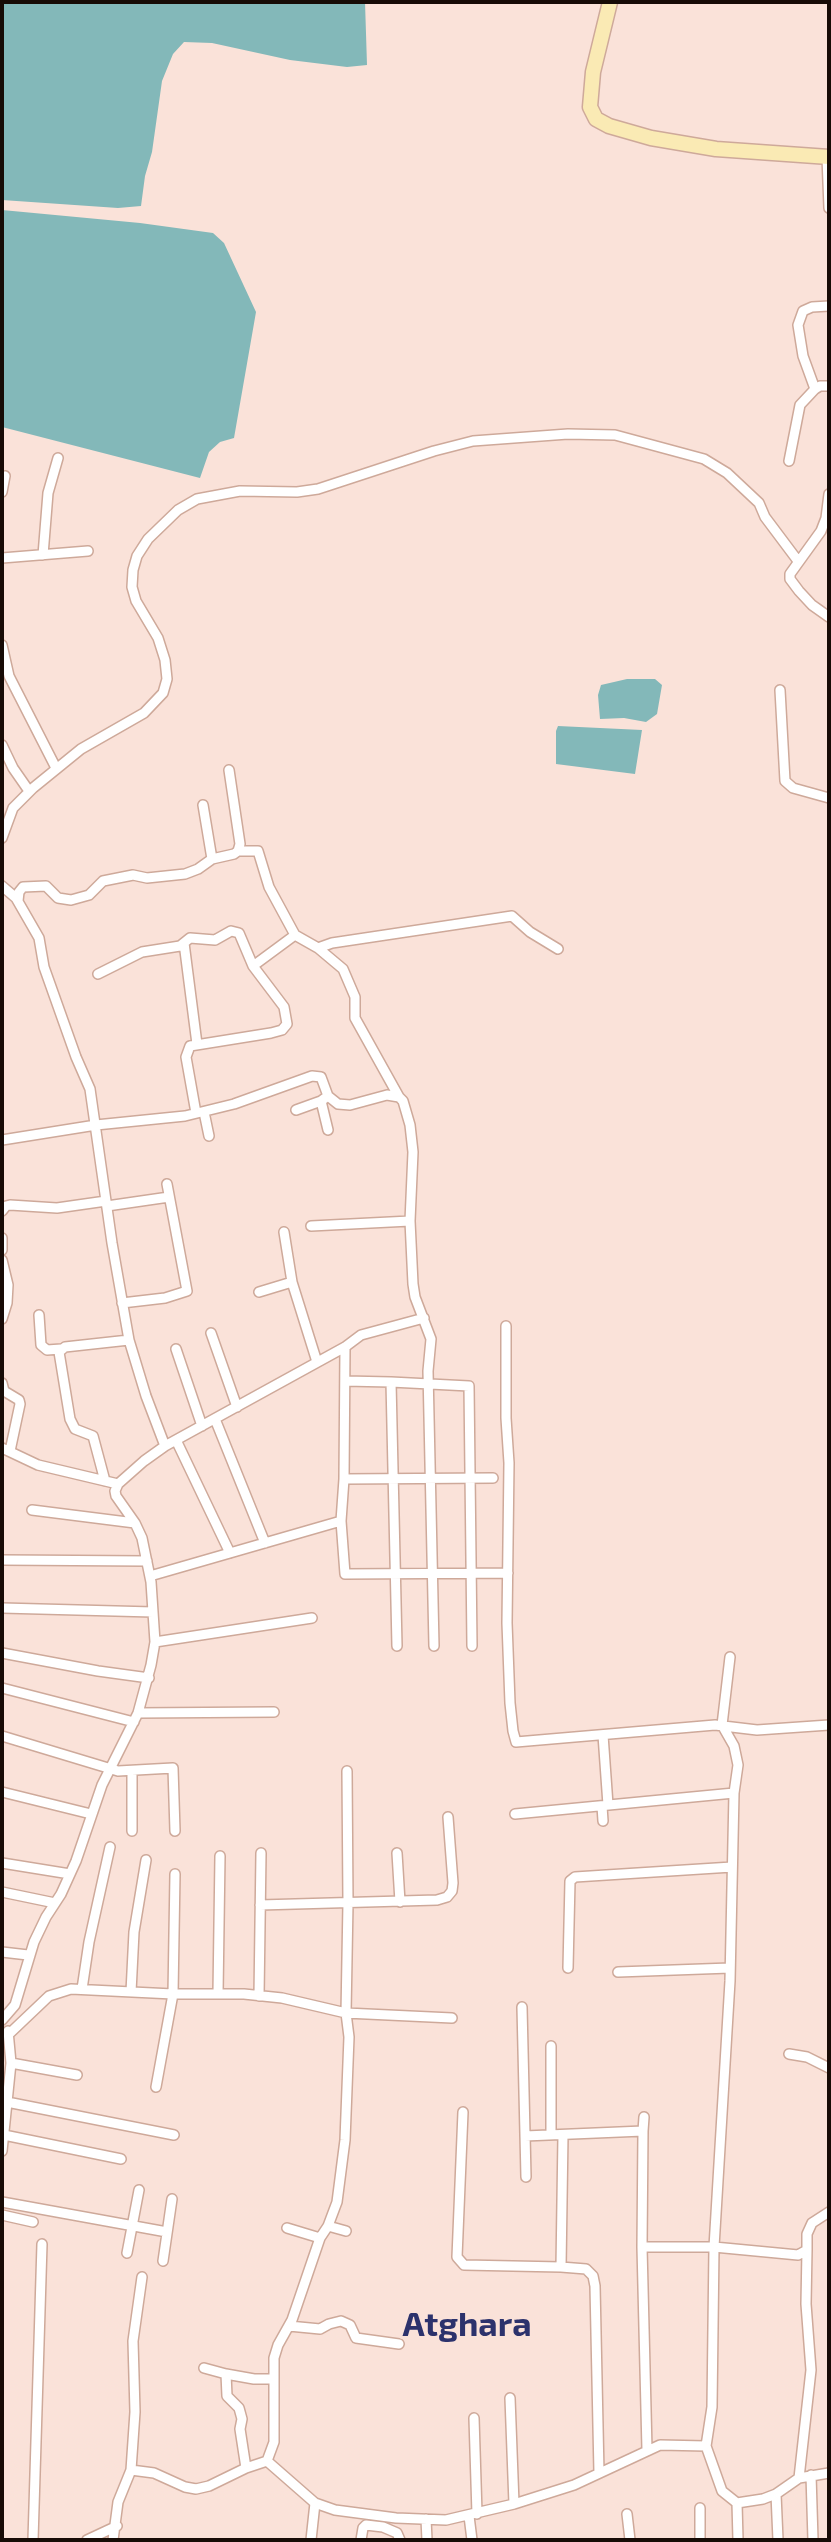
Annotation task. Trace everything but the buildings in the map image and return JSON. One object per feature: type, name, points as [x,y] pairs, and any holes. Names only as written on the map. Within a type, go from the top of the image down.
[{"type":"main road","points":[[610,2],[593,72],[590,107],[596,119],[651,138],[716,149],[828,157]]},
{"type":"street","points":[[828,157],[829,208]]},
{"type":"street","points":[[815,389],[803,356],[798,325],[803,311],[829,306]]},
{"type":"street","points":[[789,461],[798,410],[815,389],[829,386]]},
{"type":"street","points":[[2,838],[13,808],[29,791],[90,743],[144,713],[163,693],[167,679],[165,660],[158,638],[133,594],[133,570],[137,556],[148,539],[167,518],[197,499],[240,491],[297,492],[318,489],[473,441],[568,434],[615,435],[704,459],[727,473],[759,503],[765,517],[798,561]]},
{"type":"street","points":[[43,555],[48,493],[58,458]]},
{"type":"street","points":[[2,492],[5,476]]},
{"type":"street","points":[[829,494],[827,519],[792,569],[790,579],[812,605],[829,617]]},
{"type":"street","points":[[2,558],[88,551]]},
{"type":"street","points":[[2,645],[9,676],[56,768]]},
{"type":"street","points":[[780,690],[785,781],[793,788],[829,798]]},
{"type":"street","points":[[2,745],[29,791]]},
{"type":"street","points":[[229,770],[240,844],[238,851]]},
{"type":"street","points":[[203,805],[212,859]]},
{"type":"street","points":[[2,807],[11,814]]},
{"type":"street","points":[[18,901],[23,887],[46,886],[58,898],[71,900],[89,895],[98,883],[108,879],[185,874],[212,859],[238,851],[258,851],[269,887],[295,935],[318,948],[343,969],[355,997],[355,1018],[406,1108],[413,1152],[410,1221],[413,1284],[431,1339],[428,1384],[434,1646]]},
{"type":"street","points":[[2,886],[18,901],[39,938],[44,967],[90,1089],[129,1340],[165,1446]]},
{"type":"street","points":[[318,948],[332,943],[512,916],[530,932],[558,949]]},
{"type":"street","points":[[98,974],[142,952],[195,938],[215,940],[237,931],[253,966],[284,1007],[288,1019],[286,1027],[271,1033],[190,1046],[186,1057],[209,1136]]},
{"type":"street","points":[[253,966],[295,935]]},
{"type":"street","points":[[184,943],[197,1044]]},
{"type":"street","points":[[2,1140],[200,1112],[247,1100],[312,1076],[321,1077],[328,1130]]},
{"type":"street","points":[[296,1110],[325,1099],[343,1105],[387,1095],[399,1097]]},
{"type":"street","points":[[122,1303],[165,1298],[187,1291],[167,1184]]},
{"type":"street","points":[[2,1211],[10,1205],[57,1208],[169,1197]]},
{"type":"street","points":[[311,1226],[410,1221]]},
{"type":"street","points":[[284,1232],[292,1282],[317,1362]]},
{"type":"street","points":[[2,1238],[2,1250]]},
{"type":"street","points":[[2,1260],[8,1285],[2,1319]]},
{"type":"street","points":[[259,1292],[292,1282]]},
{"type":"street","points":[[39,1315],[41,1345],[47,1350],[129,1340]]},
{"type":"street","points":[[2,2151],[11,2063],[9,2034],[4,2018],[15,2005],[28,1955],[70,1874],[91,1814],[136,1718],[149,1678],[155,1642],[150,1576],[144,1545],[135,1523],[116,1496],[118,1484],[165,1446],[345,1347],[361,1335],[424,1318]]},
{"type":"street","points":[[506,1326],[510,1703],[516,1742],[722,1725],[757,1730],[829,1725]]},
{"type":"street","points":[[211,1333],[237,1407]]},
{"type":"street","points":[[345,1347],[341,1521],[345,1574],[508,1573]]},
{"type":"street","points":[[61,1349],[59,1358],[70,1419],[75,1429],[93,1436],[105,1481]]},
{"type":"street","points":[[176,1349],[202,1426]]},
{"type":"street","points":[[345,1381],[469,1386],[472,1646]]},
{"type":"street","points":[[391,1382],[397,1646]]},
{"type":"street","points":[[2,1383],[4,1391],[19,1400],[20,1404],[6,1450],[38,1465],[118,1484]]},
{"type":"street","points":[[215,1419],[265,1543]]},
{"type":"street","points":[[176,1440],[230,1553]]},
{"type":"street","points":[[344,1479],[493,1478]]},
{"type":"street","points":[[32,1510],[135,1523]]},
{"type":"street","points":[[150,1576],[341,1521]]},
{"type":"street","points":[[2,1560],[147,1561]]},
{"type":"street","points":[[2,1608],[153,1612]]},
{"type":"street","points":[[155,1642],[312,1618]]},
{"type":"street","points":[[2,1653],[149,1678]]},
{"type":"street","points":[[730,1657],[722,1725],[734,1746],[738,1765],[734,1793],[730,1968],[714,2247],[712,2407],[706,2446],[722,2491],[737,2503],[754,2502],[776,2494],[799,2478],[829,2473]]},
{"type":"street","points":[[2,1688],[136,1718],[274,1712]]},
{"type":"street","points":[[603,1735],[603,1821]]},
{"type":"street","points":[[2,1736],[118,1771],[173,1768],[175,1831]]},
{"type":"street","points":[[132,1771],[132,1831]]},
{"type":"street","points":[[267,2461],[274,2442],[274,2358],[337,2202],[345,2140],[349,2037],[346,2013],[347,1771]]},
{"type":"street","points":[[2,1792],[91,1814]]},
{"type":"street","points":[[515,1814],[734,1793]]},
{"type":"street","points":[[260,1905],[400,1902],[447,1897],[452,1891],[448,1817]]},
{"type":"street","points":[[82,1989],[110,1847]]},
{"type":"street","points":[[259,1996],[261,1853]]},
{"type":"street","points":[[397,1853],[400,1902]]},
{"type":"street","points":[[218,1993],[220,1856]]},
{"type":"street","points":[[131,1992],[134,1932],[146,1860]]},
{"type":"street","points":[[2,1863],[70,1874]]},
{"type":"street","points":[[568,1968],[570,1881],[575,1877],[732,1867]]},
{"type":"street","points":[[156,2087],[173,1994],[175,1874]]},
{"type":"street","points":[[2,1892],[55,1903]]},
{"type":"street","points":[[2,1952],[28,1955]]},
{"type":"street","points":[[618,1972],[730,1968]]},
{"type":"street","points":[[9,2034],[49,1996],[71,1989],[259,1996],[346,2013],[452,2018]]},
{"type":"street","points":[[522,2007],[526,2177]]},
{"type":"street","points":[[551,2046],[551,2135]]},
{"type":"street","points":[[789,2054],[807,2057],[829,2068]]},
{"type":"street","points":[[11,2063],[77,2075]]},
{"type":"street","points":[[7,2102],[174,2135]]},
{"type":"street","points":[[463,2112],[457,2257],[464,2265],[586,2269],[593,2276],[599,2473]]},
{"type":"street","points":[[644,2117],[642,2247],[647,2450]]},
{"type":"street","points":[[525,2136],[643,2131]]},
{"type":"street","points":[[4,2135],[121,2159]]},
{"type":"street","points":[[561,2267],[563,2135]]},
{"type":"street","points":[[127,2253],[139,2190]]},
{"type":"street","points":[[163,2261],[172,2199]]},
{"type":"street","points":[[2,2202],[167,2232]]},
{"type":"street","points":[[799,2478],[811,2370],[806,2304],[807,2234],[812,2223],[829,2212]]},
{"type":"street","points":[[2,2215],[33,2222]]},
{"type":"street","points":[[328,2226],[346,2231]]},
{"type":"street","points":[[287,2228],[320,2238]]},
{"type":"street","points":[[33,2540],[42,2244]]},
{"type":"street","points":[[642,2247],[714,2247],[791,2256],[807,2250]]},
{"type":"street","points":[[113,2540],[118,2502],[131,2470],[135,2412],[133,2341],[142,2277]]},
{"type":"street","points":[[289,2326],[320,2329],[341,2321],[350,2325],[356,2338],[399,2344]]},
{"type":"street","points":[[204,2368],[254,2379],[273,2379]]},
{"type":"street","points":[[226,2374],[227,2396],[239,2408],[242,2419],[240,2429],[246,2468]]},
{"type":"street","points":[[510,2398],[514,2504]]},
{"type":"street","points":[[472,2540],[474,2418]]},
{"type":"street","points":[[267,2461],[315,2503],[335,2510],[446,2520],[514,2504],[574,2485],[660,2445],[706,2446]]},
{"type":"street","points":[[131,2470],[154,2473],[196,2489],[267,2461]]},
{"type":"street","points":[[811,2475],[813,2540]]},
{"type":"street","points":[[776,2494],[778,2540]]},
{"type":"street","points":[[311,2540],[315,2503]]},
{"type":"street","points":[[737,2503],[738,2540]]},
{"type":"street","points":[[700,2508],[700,2540]]},
{"type":"street","points":[[627,2514],[630,2540]]},
{"type":"street","points":[[383,2527],[384,2516]]},
{"type":"street","points":[[426,2519],[427,2540]]},
{"type":"street","points":[[361,2540],[366,2525],[397,2533],[400,2540]]},
{"type":"street","points":[[87,2540],[117,2526]]},
{"type":"water","points":[[2,2],[365,2],[367,65],[347,67],[290,60],[212,43],[184,42],[173,54],[162,81],[141,206],[118,208],[2,200]]},
{"type":"water","points":[[2,210],[213,233],[224,243],[256,312],[234,438],[220,442],[209,452],[200,478],[2,427]]},
{"type":"water","points":[[627,679],[655,679],[662,685],[657,714],[646,722],[624,718],[600,719],[598,695],[601,685]]},
{"type":"water","points":[[558,726],[642,730],[635,774],[556,764]]},
{"type":"district","name":"Atghara","points":[[467,2325]]}]
